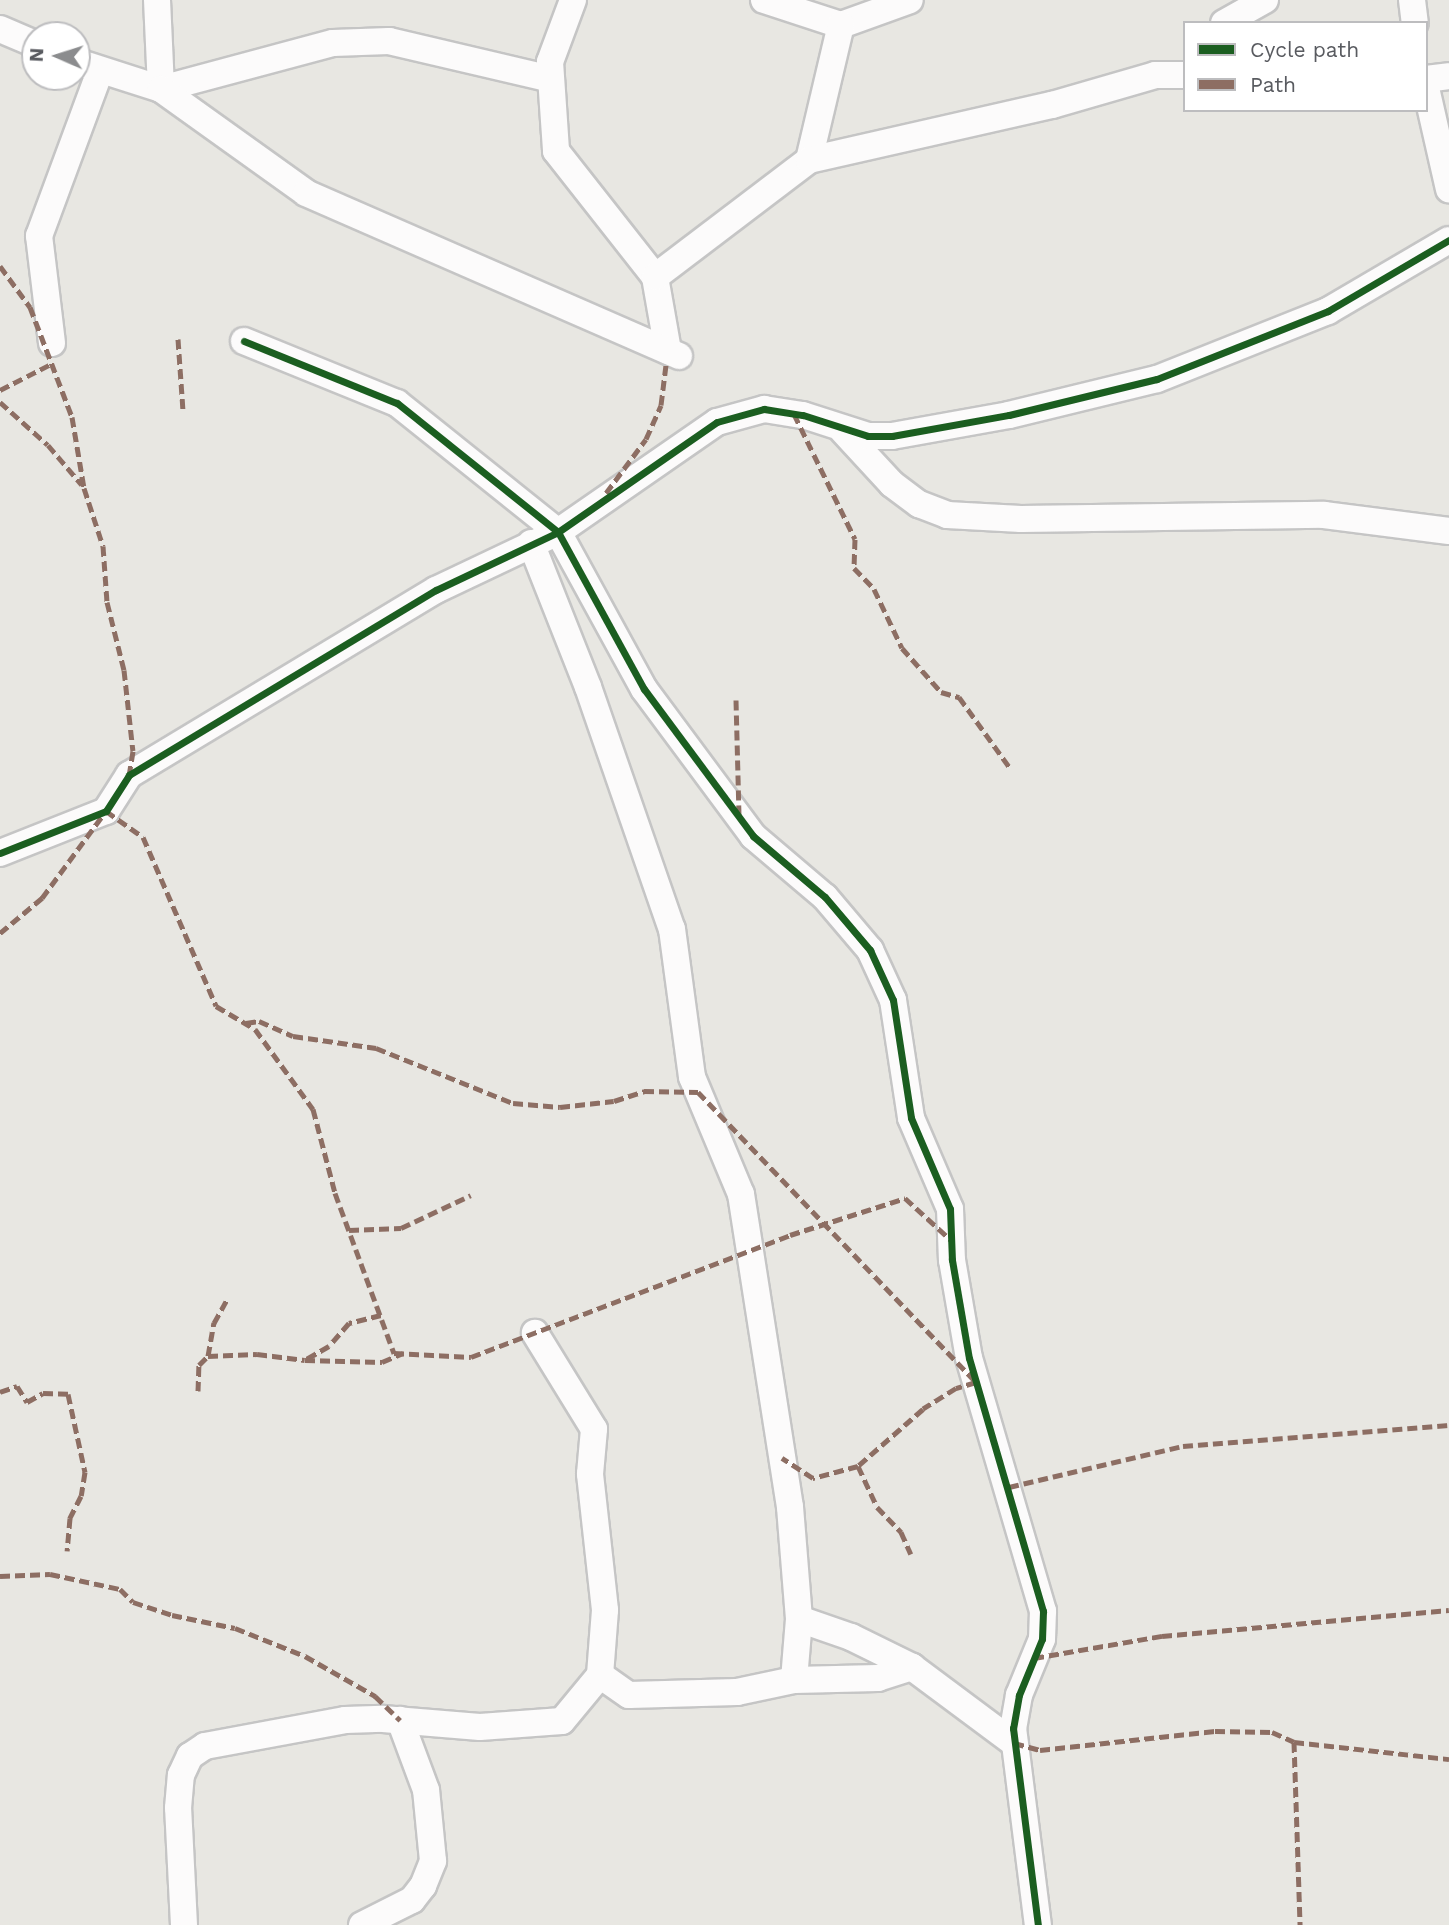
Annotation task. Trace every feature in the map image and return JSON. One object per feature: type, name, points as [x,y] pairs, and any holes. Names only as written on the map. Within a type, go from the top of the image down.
[{"type":"street","points":[[157,0],[161,89]]},
{"type":"street","points":[[91,67],[161,89],[306,193],[674,354],[655,277],[556,152],[550,62],[573,0]]},
{"type":"street","points":[[780,2],[841,25],[910,0]]},
{"type":"street","points":[[1232,12],[1265,0]]},
{"type":"street","points":[[1412,0],[1415,21]]},
{"type":"street","points":[[809,160],[841,25]]},
{"type":"street","points":[[0,29],[21,38]]},
{"type":"street","points":[[161,89],[333,43],[389,41],[551,79]]},
{"type":"street","points":[[1155,75],[1183,54]]},
{"type":"street","points":[[655,277],[809,160],[1052,104],[1155,75],[1183,75]]},
{"type":"street","points":[[1428,79],[1449,76]]},
{"type":"street","points":[[52,344],[39,236],[82,91]]},
{"type":"street","points":[[1428,97],[1449,189]]},
{"type":"street","points":[[0,853],[106,811],[129,775],[436,590],[558,532],[706,429],[737,414],[764,409],[803,415],[842,430],[868,436],[923,433],[1157,379],[1328,311],[1445,248]]},
{"type":"street","points":[[244,341],[397,403],[558,532],[644,690],[752,836],[825,897],[870,950],[893,1000],[911,1118],[950,1209],[952,1260],[970,1358],[1043,1611],[1042,1639],[1015,1711],[1014,1743],[1038,1925]]},
{"type":"street","points":[[842,430],[892,484],[919,504],[947,515],[1021,519],[1324,515],[1449,531]]},
{"type":"street","points":[[531,543],[588,687],[672,929],[692,1077],[741,1194],[790,1507],[799,1619],[794,1681]]},
{"type":"street","points":[[184,1925],[178,1808],[181,1775],[190,1756],[205,1746],[345,1720],[400,1720],[480,1727],[562,1721],[600,1675],[605,1610],[590,1474],[594,1429],[535,1333]]},
{"type":"street","points":[[799,1619],[851,1637],[912,1667],[1014,1743]]},
{"type":"street","points":[[600,1675],[629,1695],[737,1692],[794,1681],[878,1678],[912,1667]]},
{"type":"street","points":[[362,1925],[412,1900],[424,1886],[433,1861],[426,1790],[400,1720]]},
{"type":"marked path","points":[[0,266],[30,307],[72,417],[84,488],[103,546],[107,602],[124,670],[133,751],[129,775]]},
{"type":"marked path","points":[[178,339],[183,411]]},
{"type":"marked path","points":[[0,390],[51,364]]},
{"type":"marked path","points":[[606,493],[646,439],[661,405],[666,365]]},
{"type":"marked path","points":[[0,402],[48,445],[82,485]]},
{"type":"marked path","points":[[794,414],[855,539],[854,568],[874,589],[902,648],[941,692],[959,697],[1010,768]]},
{"type":"marked path","points":[[736,700],[739,815]]},
{"type":"marked path","points":[[0,933],[42,898],[106,811],[143,837],[216,1006],[255,1029],[313,1109],[335,1193],[394,1353],[471,1357],[790,1235],[905,1198],[951,1240]]},
{"type":"marked path","points":[[246,1023],[259,1021],[293,1036],[376,1048],[513,1103],[560,1107],[614,1101],[644,1091],[698,1092],[976,1382],[956,1388],[923,1409],[858,1466],[813,1478],[782,1458]]},
{"type":"marked path","points":[[349,1230],[401,1228],[471,1195]]},
{"type":"marked path","points":[[208,1356],[214,1323],[228,1298]]},
{"type":"marked path","points":[[381,1315],[349,1323],[329,1346],[305,1360],[382,1362],[403,1353]]},
{"type":"marked path","points":[[198,1391],[199,1365],[208,1356],[257,1354],[305,1360]]},
{"type":"marked path","points":[[0,1392],[17,1386],[27,1402],[43,1393],[68,1394],[85,1472],[81,1496],[70,1518],[67,1551]]},
{"type":"marked path","points":[[1009,1487],[1183,1446],[1449,1425]]},
{"type":"marked path","points":[[858,1466],[877,1507],[901,1532],[911,1554]]},
{"type":"marked path","points":[[0,1576],[50,1574],[120,1589],[133,1602],[172,1615],[235,1628],[305,1656],[375,1696],[400,1720]]},
{"type":"marked path","points":[[1034,1658],[1162,1636],[1449,1610]]},
{"type":"marked path","points":[[1014,1743],[1040,1750],[1215,1731],[1272,1732],[1294,1742],[1449,1759]]},
{"type":"marked path","points":[[1294,1742],[1300,1925]]},
{"type":"cycle path","points":[[0,853],[106,811],[129,775],[436,590],[558,532],[717,422],[764,409],[803,415],[868,436],[892,436],[1009,415],[1157,379],[1328,311],[1449,240]]},
{"type":"cycle path","points":[[244,341],[397,403],[558,532],[644,689],[753,836],[825,897],[870,950],[893,1000],[911,1118],[950,1209],[952,1260],[969,1358],[1043,1611],[1042,1639],[1019,1695],[1013,1728],[1038,1925]]}]
